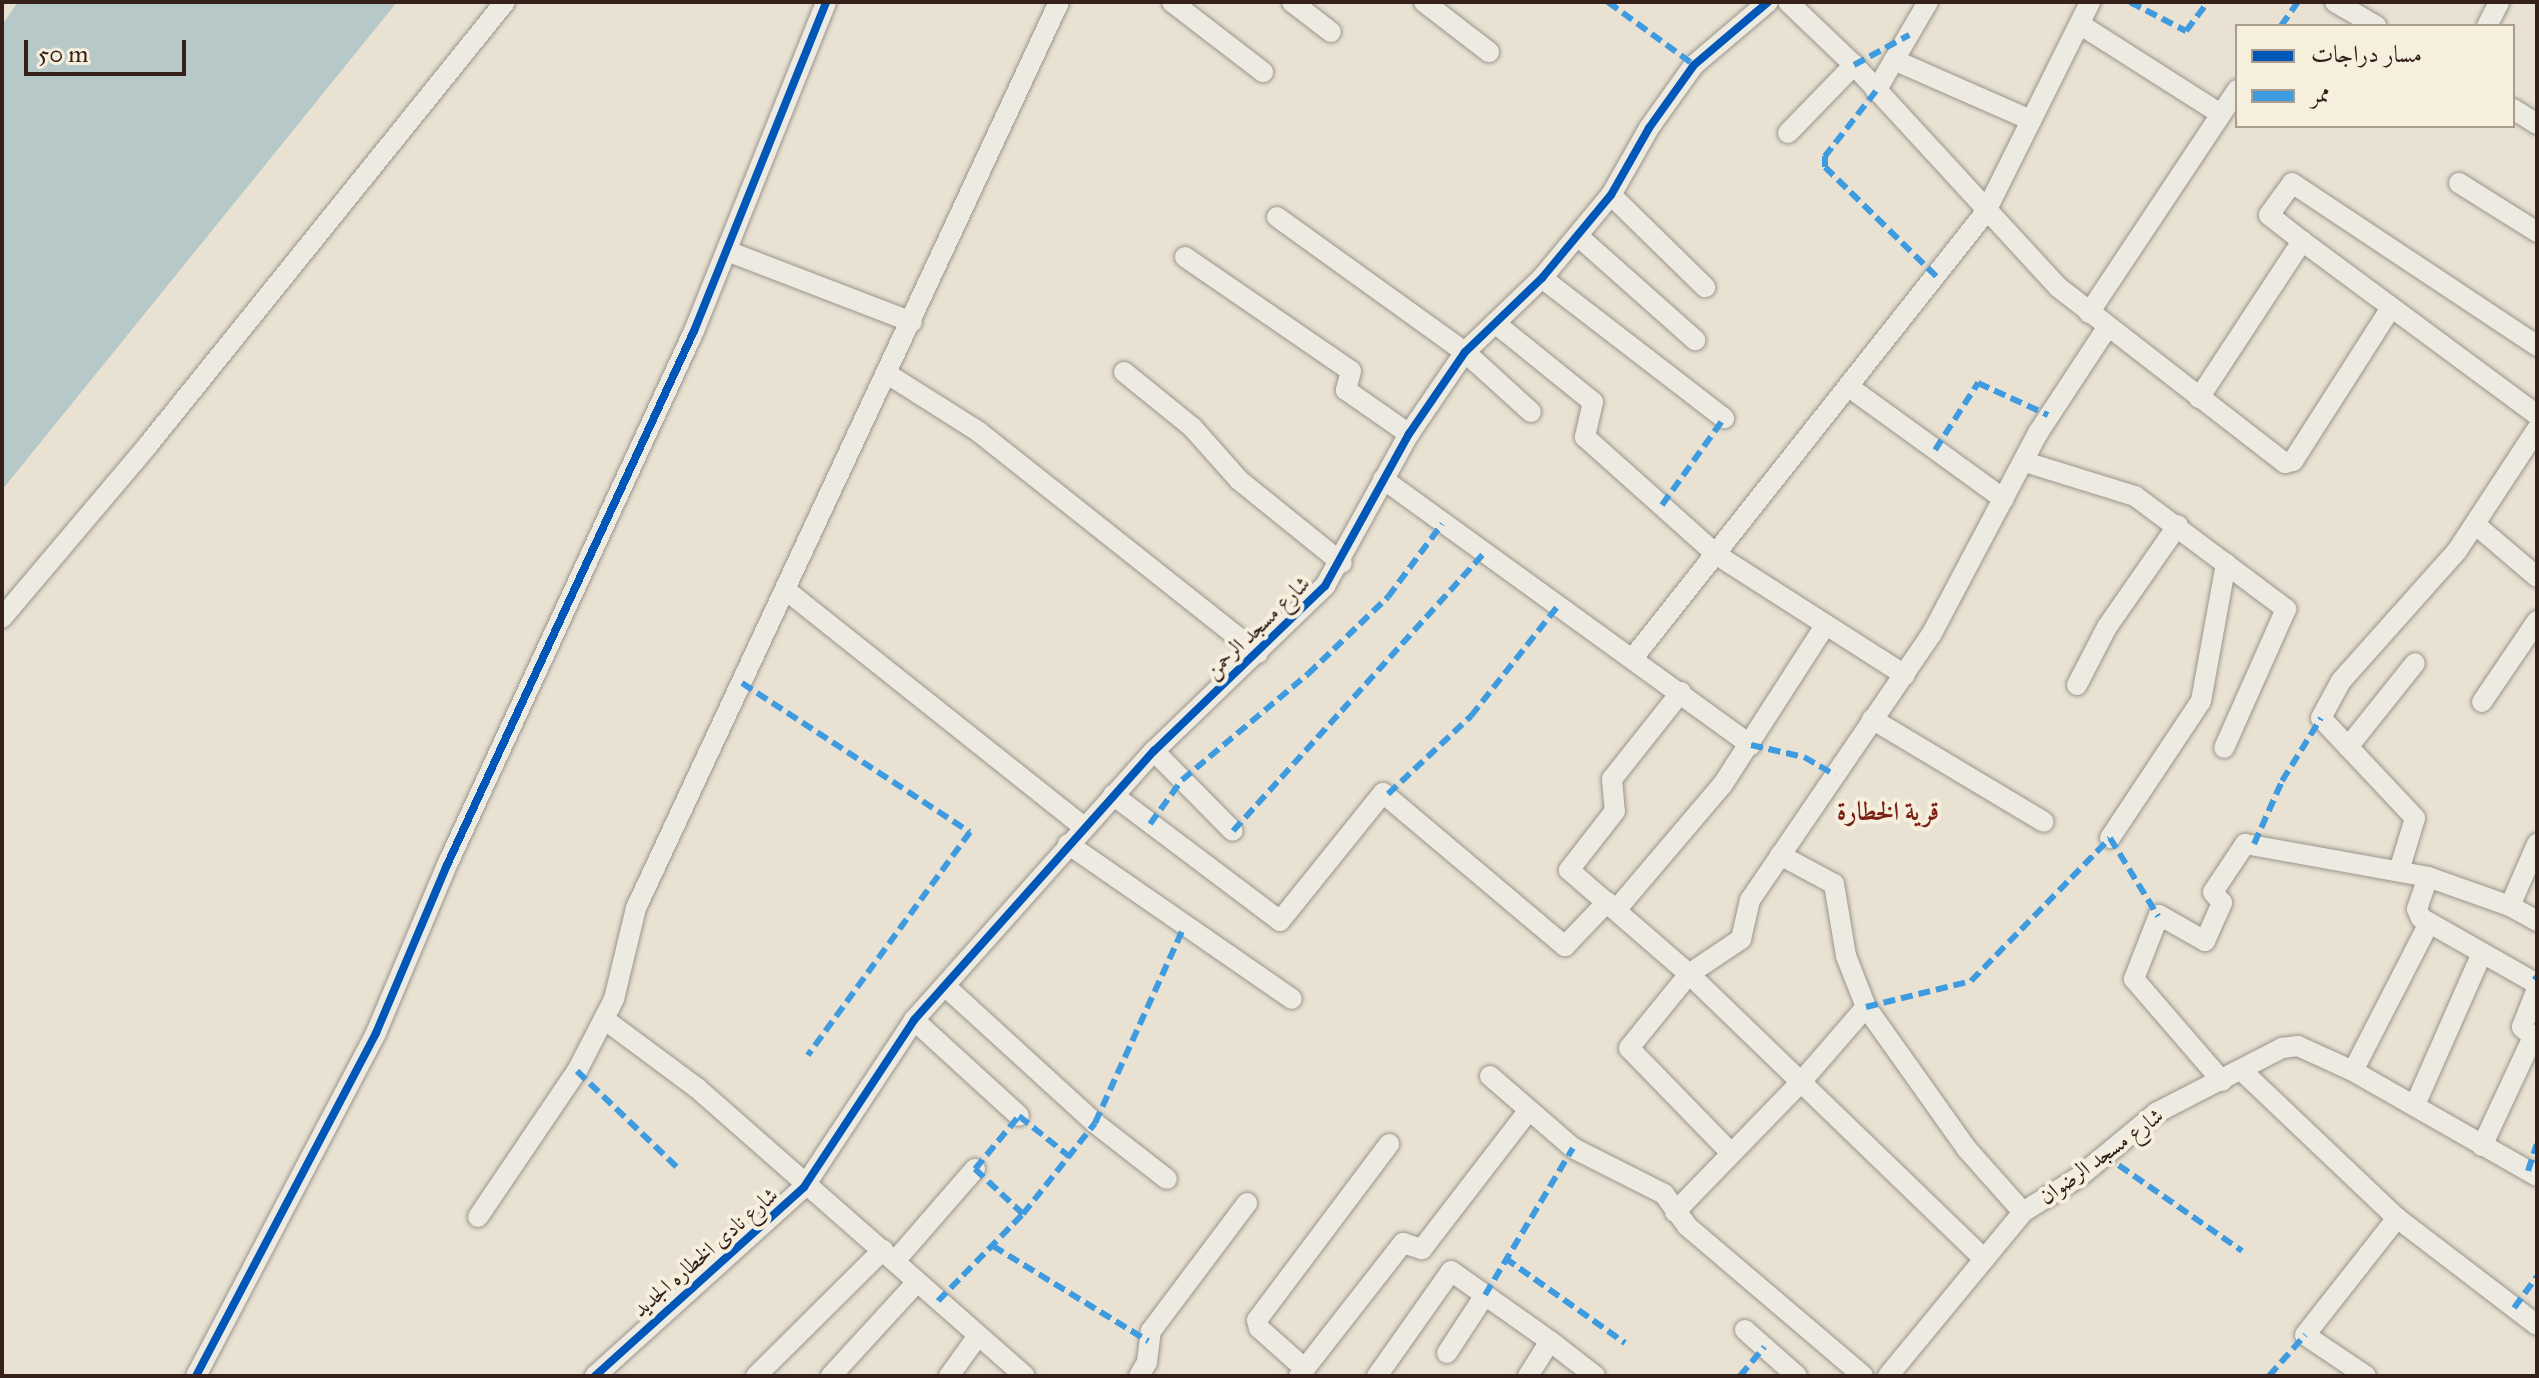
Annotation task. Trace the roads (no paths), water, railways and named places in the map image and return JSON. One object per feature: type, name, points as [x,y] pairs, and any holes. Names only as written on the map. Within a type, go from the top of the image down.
[{"type":"street","points":[[2,618],[148,445],[505,2]]},
{"type":"street","points":[[196,1376],[376,1033],[727,251],[826,2]]},
{"type":"street","points":[[478,1217],[577,1071],[604,1019],[636,908],[889,375],[1059,2]]},
{"type":"street","points":[[1172,2],[1263,72]]},
{"type":"street","points":[[1292,2],[1331,32]]},
{"type":"street","points":[[1424,2],[1489,52]]},
{"type":"street","name":"شارع مسجد الرحمن","points":[[804,1187],[914,1020],[1154,751],[1307,608],[1342,563],[1409,434],[1465,352],[1542,278],[1611,195],[1649,128],[1694,65],[1768,2]]},
{"type":"street","points":[[1788,2],[1854,65],[1985,213],[2089,313],[2199,398],[2291,462],[2391,308]]},
{"type":"street","points":[[1876,91],[1928,2]]},
{"type":"street","points":[[1633,658],[1985,213],[2090,2]]},
{"type":"street","points":[[2335,2],[2373,24]]},
{"type":"street","points":[[2488,24],[2499,2]]},
{"type":"street","points":[[2081,25],[2219,113]]},
{"type":"street","points":[[1894,60],[2031,120]]},
{"type":"street","points":[[1788,133],[1854,65]]},
{"type":"street","points":[[2089,313],[2235,93]]},
{"type":"street","points":[[2515,110],[2537,124]]},
{"type":"street","points":[[2537,346],[2292,183],[2269,215],[2537,415]]},
{"type":"street","points":[[2459,183],[2537,232]]},
{"type":"street","points":[[1611,195],[1705,287]]},
{"type":"street","points":[[1277,217],[1465,352],[1531,412]]},
{"type":"street","points":[[1578,236],[1695,340]]},
{"type":"street","points":[[2199,398],[2302,241]]},
{"type":"street","points":[[727,251],[912,322]]},
{"type":"street","points":[[1185,257],[1351,371],[1346,390],[1409,434]]},
{"type":"street","points":[[1542,278],[1724,418]]},
{"type":"street","points":[[1495,323],[1593,402],[1585,437],[1717,555],[1824,627],[1905,675]]},
{"type":"street","points":[[1731,1153],[1628,1050],[1689,974],[1741,939],[1750,900],[1905,675],[2025,462],[2048,415],[2107,328]]},
{"type":"street","points":[[1124,372],[1192,427],[1251,490],[1342,563]]},
{"type":"street","points":[[889,375],[979,432],[1258,653]]},
{"type":"street","points":[[1849,387],[2004,499]]},
{"type":"street","points":[[2399,871],[2415,818],[2321,718],[2333,692],[2476,525],[2537,429]]},
{"type":"street","points":[[2025,462],[2116,488],[2178,525],[2287,612],[2224,748]]},
{"type":"street","points":[[1383,479],[1751,745]]},
{"type":"street","points":[[2077,685],[2107,627],[2178,525]]},
{"type":"street","points":[[2476,525],[2537,577]]},
{"type":"street","points":[[2110,838],[2201,701],[2226,563]]},
{"type":"street","points":[[787,591],[1084,827]]},
{"type":"street","points":[[2482,702],[2537,621]]},
{"type":"street","points":[[1113,795],[1280,921],[1383,793],[1565,946],[1571,945],[1689,828],[1751,745],[1824,627]]},
{"type":"street","points":[[2348,747],[2415,663]]},
{"type":"street","points":[[1681,692],[1612,779],[1615,811],[1568,866],[1689,974],[1984,1259]]},
{"type":"street","points":[[1872,719],[2044,822]]},
{"type":"street","points":[[1154,751],[1233,831]]},
{"type":"street","points":[[1068,844],[1292,999]]},
{"type":"street","points":[[2222,1081],[2134,984],[2159,915],[2205,941],[2222,905],[2213,892],[2245,844],[2428,877],[2510,906],[2537,921]]},
{"type":"street","points":[[2510,906],[2537,844]]},
{"type":"street","points":[[1780,855],[1837,888],[1846,956],[1866,1007],[1967,1149],[2023,1212]]},
{"type":"street","points":[[2428,877],[2417,909],[2429,923],[2537,986],[2522,1027],[2533,1037],[2482,1146]]},
{"type":"street","points":[[2353,1071],[2429,923]]},
{"type":"street","points":[[2415,1105],[2482,953]]},
{"type":"street","points":[[945,986],[1095,1123],[1167,1179]]},
{"type":"street","points":[[1675,1212],[1801,1082],[1866,1007]]},
{"type":"street","points":[[604,1019],[697,1088],[804,1187],[889,1255],[977,1337],[1002,1369],[1025,1376]]},
{"type":"street","points":[[914,1020],[1019,1116]]},
{"type":"street","name":"شارع مسجد الرضوان","points":[[1888,1376],[2023,1212],[2079,1177],[2156,1113],[2282,1048],[2298,1046],[2353,1071],[2537,1176]]},
{"type":"street","points":[[2242,1071],[2397,1218],[2537,1325]]},
{"type":"street","points":[[1490,1076],[1573,1148],[1664,1194],[1675,1212],[1863,1376]]},
{"type":"street","points":[[1422,1249],[1529,1110]]},
{"type":"street","points":[[1389,1144],[1257,1320],[1259,1328],[1302,1372],[1403,1243],[1422,1249],[1595,1376]]},
{"type":"street","points":[[756,1376],[889,1255],[975,1169]]},
{"type":"street","name":"شارع نادى الخطاره الجديد","points":[[595,1376],[804,1187]]},
{"type":"street","points":[[1139,1376],[1147,1362],[1151,1331],[1247,1203]]},
{"type":"street","points":[[2366,1376],[2305,1335],[2397,1218]]},
{"type":"street","points":[[1377,1376],[1451,1271]]},
{"type":"street","points":[[831,1376],[917,1282]]},
{"type":"street","points":[[1447,1353],[1485,1295]]},
{"type":"street","points":[[1745,1330],[1797,1376]]},
{"type":"street","points":[[949,1376],[977,1337]]},
{"type":"street","points":[[1528,1376],[1550,1341]]},
{"type":"district","name":"قرية الخطارة","points":[[1888,812]]}]
